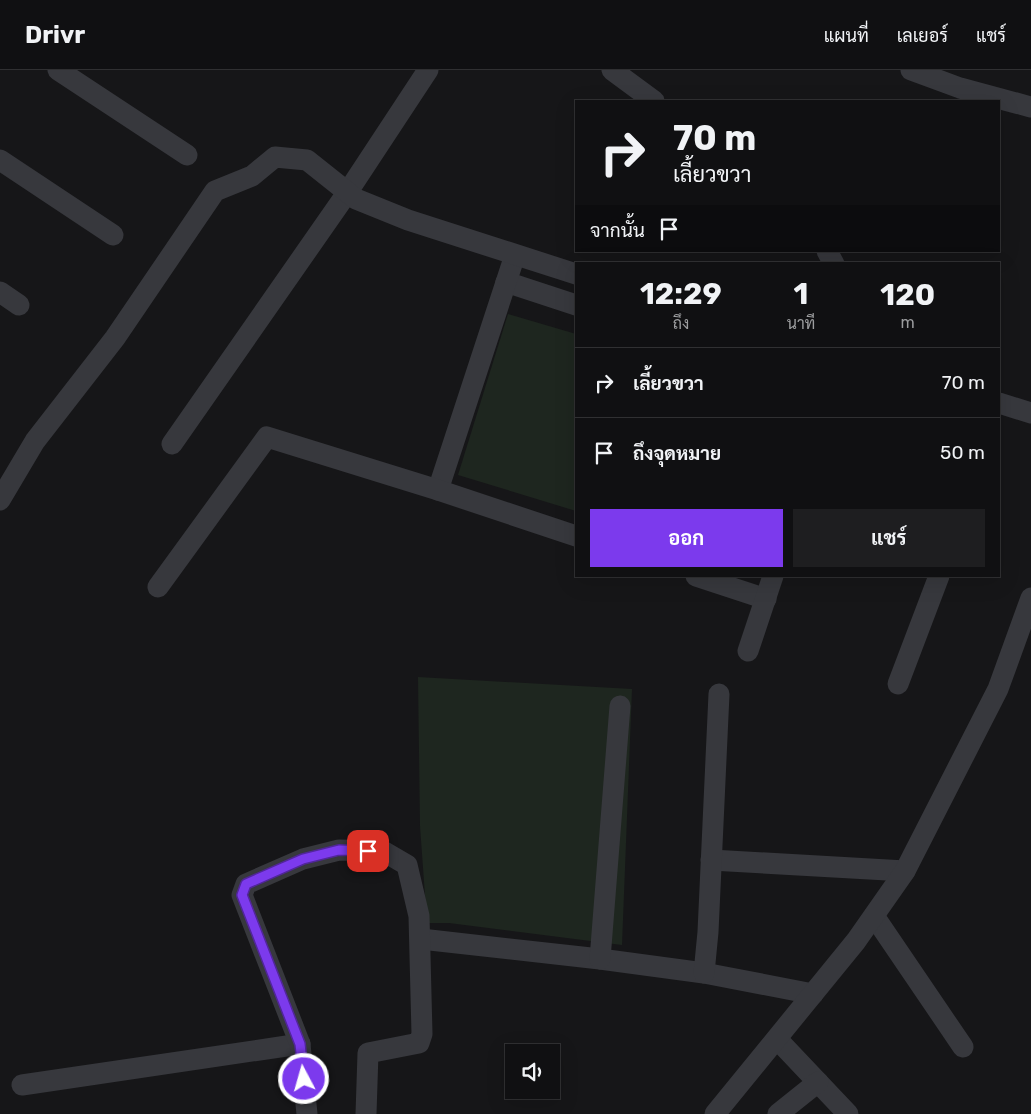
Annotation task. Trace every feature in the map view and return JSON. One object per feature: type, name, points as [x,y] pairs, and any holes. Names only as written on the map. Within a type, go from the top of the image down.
[{"type":"street","points":[[58,70],[187,155]]},
{"type":"street","points":[[172,444],[347,193],[428,70]]},
{"type":"street","points":[[612,70],[653,100]]},
{"type":"street","points":[[911,70],[964,79],[1031,107]]},
{"type":"street","points":[[0,500],[35,441],[115,338],[215,191],[252,176],[275,156],[307,160],[356,199],[408,220],[575,274]]},
{"type":"street","points":[[0,160],[113,235]]},
{"type":"street","points":[[438,490],[516,255]]},
{"type":"street","points":[[506,282],[575,305]]},
{"type":"street","points":[[0,292],[19,305]]},
{"type":"street","points":[[1000,408],[1031,413]]},
{"type":"street","points":[[158,588],[267,437],[438,490],[575,536]]},
{"type":"street","points":[[699,577],[766,599]]},
{"type":"street","points":[[748,651],[773,577]]},
{"type":"street","points":[[898,684],[939,577]]},
{"type":"street","points":[[715,1114],[856,942],[905,871],[998,689],[1031,598]]},
{"type":"street","points":[[704,973],[708,932],[718,694]]},
{"type":"street","points":[[600,959],[620,706]]},
{"type":"street","points":[[307,1114],[300,1044],[242,895],[246,884],[303,859],[339,850],[383,851],[407,865],[419,916],[422,1034],[419,1043],[368,1053],[366,1114]]},
{"type":"street","points":[[711,860],[905,871]]},
{"type":"street","points":[[874,916],[963,1047]]},
{"type":"street","points":[[421,939],[704,973],[813,994]]},
{"type":"street","points":[[778,1039],[848,1114]]},
{"type":"street","points":[[22,1085],[300,1044]]},
{"type":"street","points":[[778,1114],[818,1082]]},
{"type":"shaded area","points":[[508,314],[575,334],[575,511],[458,475]]},
{"type":"shaded area","points":[[418,677],[632,689],[622,945],[449,923],[427,923],[420,826]]},
{"type":"route","points":[[304,1079],[300,1044],[242,895],[246,884],[303,859],[339,850],[368,851]]}]
